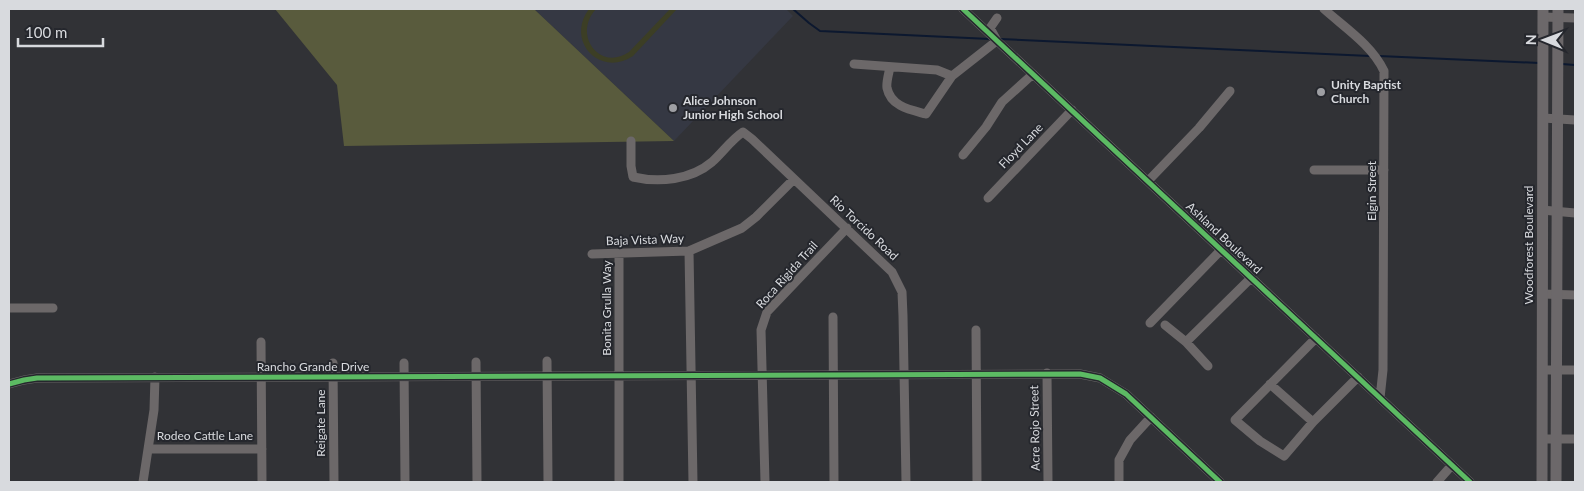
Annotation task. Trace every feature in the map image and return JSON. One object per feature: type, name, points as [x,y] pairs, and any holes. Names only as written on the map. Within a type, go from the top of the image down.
[{"type":"main road","name":"Woodforest Boulevard","points":[[1542,482],[1543,13]]},
{"type":"main road","points":[[1556,482],[1558,13]]},
{"type":"street","name":"Ashland Boulevard","points":[[963,9],[1470,482]]},
{"type":"street","name":"Elgin Street","points":[[1324,9],[1372,52],[1384,71],[1383,370],[1380,398]]},
{"type":"street","points":[[1543,13],[1558,13],[1575,18]]},
{"type":"street","points":[[890,67],[887,88],[896,103],[906,109],[926,114],[952,76],[994,43],[996,39],[990,28],[997,18]]},
{"type":"street","points":[[854,64],[937,70],[952,76]]},
{"type":"street","points":[[962,155],[986,126],[1002,102],[1033,74]]},
{"type":"street","points":[[1148,181],[1199,128],[1230,91]]},
{"type":"street","name":"Floyd Lane","points":[[988,198],[1072,110]]},
{"type":"street","points":[[1543,118],[1575,120]]},
{"type":"street","name":"Rio Torcido Road","points":[[631,140],[633,177],[668,179],[695,173],[713,161],[733,139],[743,132],[752,138],[892,272],[902,292],[906,482]]},
{"type":"street","points":[[1314,170],[1384,170]]},
{"type":"street","name":"Baja Vista Way","points":[[592,254],[689,252],[742,228],[756,217],[794,179]]},
{"type":"street","points":[[1542,210],[1575,213]]},
{"type":"street","name":"Roca Rigida Trail","points":[[765,482],[761,330],[767,312],[847,228]]},
{"type":"street","points":[[1150,323],[1221,250]]},
{"type":"street","points":[[689,252],[693,482]]},
{"type":"street","name":"Bonita Grulla Way","points":[[619,253],[619,482]]},
{"type":"street","points":[[1186,342],[1251,278]]},
{"type":"street","points":[[1542,294],[1575,296]]},
{"type":"street","points":[[9,308],[53,308]]},
{"type":"street","points":[[833,317],[834,482]]},
{"type":"street","points":[[1165,324],[1186,342],[1208,366]]},
{"type":"street","points":[[976,330],[977,482]]},
{"type":"street","points":[[1316,338],[1235,420],[1260,441],[1284,456],[1313,422],[1358,377]]},
{"type":"street","points":[[261,342],[262,482]]},
{"type":"street","points":[[547,361],[548,482]]},
{"type":"street","points":[[476,362],[477,482]]},
{"type":"street","name":"Reigate Lane","points":[[333,363],[334,482]]},
{"type":"street","points":[[404,363],[405,482]]},
{"type":"street","points":[[1542,370],[1575,370]]},
{"type":"street","name":"Rancho Grande Drive","points":[[9,384],[37,378],[905,373],[1080,374],[1100,378],[1126,394],[1220,482]]},
{"type":"street","name":"Acre Rojo Street","points":[[1047,373],[1048,482]]},
{"type":"street","points":[[142,482],[154,401],[155,377]]},
{"type":"street","points":[[1270,384],[1313,422]]},
{"type":"street","points":[[1119,482],[1119,460],[1130,440],[1151,417]]},
{"type":"street","points":[[1543,439],[1575,439]]},
{"type":"street","name":"Rodeo Cattle Lane","points":[[148,449],[262,449]]},
{"type":"street","points":[[1436,482],[1452,466]]},
{"type":"shaded area","name":"Alice Johnson Junior High School","points":[[534,9],[786,9],[793,16],[674,141]]},
{"type":"green space","points":[[275,9],[534,9],[674,141],[344,146],[337,85]]},
{"type":"green space","points":[[589,9],[596,9],[589,19],[587,29],[588,39],[593,48],[599,54],[608,57],[618,57],[629,52],[670,9],[677,9],[633,56],[621,62],[609,62],[598,59],[590,53],[584,44],[581,33],[583,21]]},
{"type":"waterway","points":[[793,9],[820,31],[990,39]]},
{"type":"waterway","points":[[1000,39],[1370,56]]},
{"type":"waterway","points":[[1379,56],[1539,63]]},
{"type":"waterway","points":[[1562,64],[1575,65]]},
{"type":"cycle path","points":[[963,9],[1470,482]]},
{"type":"cycle path","points":[[9,384],[37,378],[1080,374],[1100,378],[1126,394],[1220,482]]},
{"type":"place","name":"Unity Baptist Church","points":[[1321,92]]},
{"type":"place","name":"Alice Johnson Junior High School","points":[[673,108]]}]
